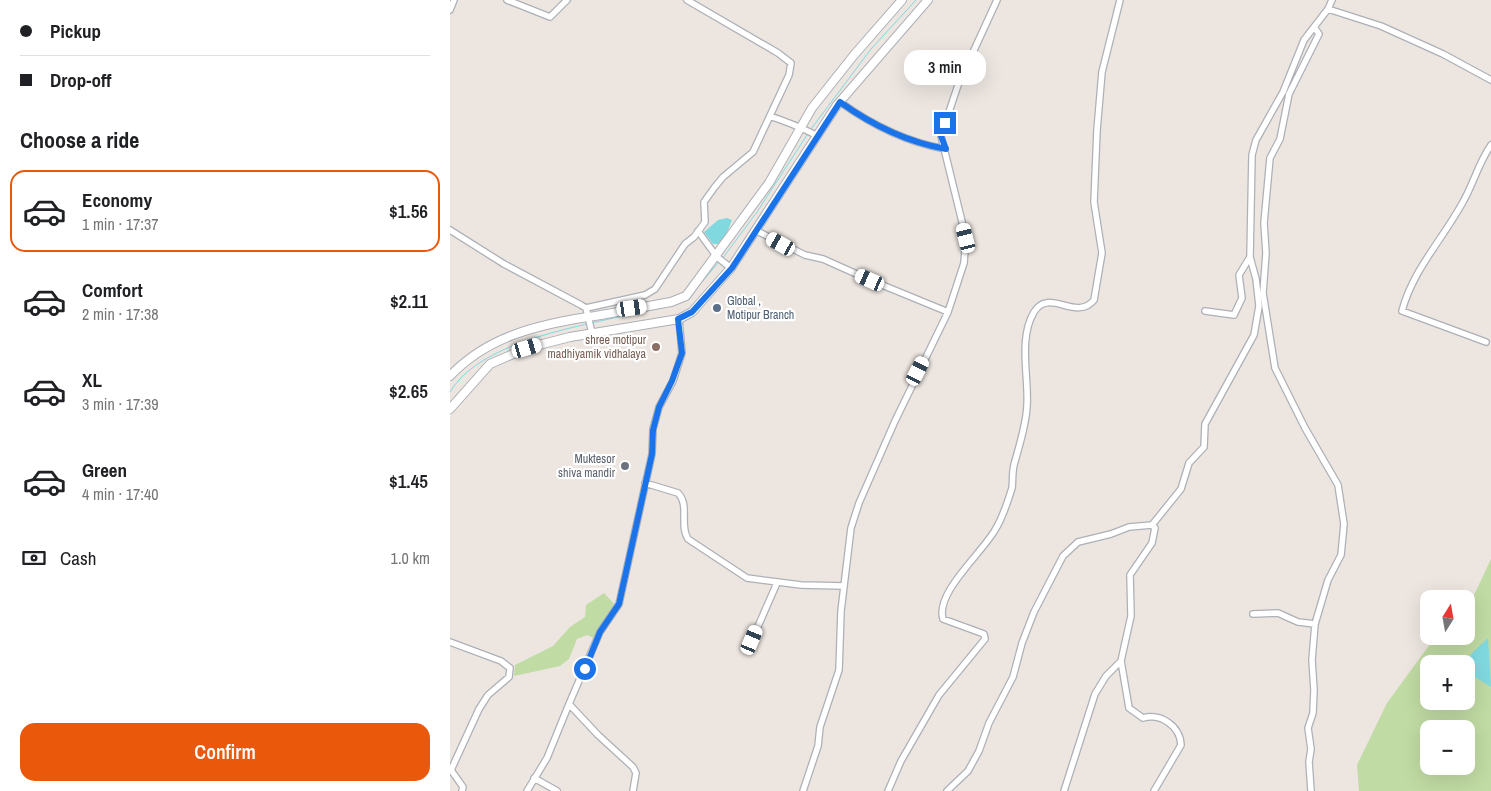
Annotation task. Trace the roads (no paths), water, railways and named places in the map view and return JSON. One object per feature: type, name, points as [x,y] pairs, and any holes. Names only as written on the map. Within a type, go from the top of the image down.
[{"type":"main road","points":[[450,376],[474,355],[504,338],[537,326],[671,302],[686,296],[769,183],[832,80],[902,0]]},
{"type":"main road","points":[[450,409],[490,364],[527,348],[592,330],[678,319],[692,312],[757,230],[816,136],[840,102],[928,0]]},
{"type":"street","points":[[450,10],[454,0]]},
{"type":"street","points":[[507,0],[550,16],[567,0]]},
{"type":"street","points":[[450,230],[504,264],[586,308],[645,295],[655,289],[685,244],[705,222],[704,202],[723,176],[752,152],[790,74],[791,63],[762,43],[687,0]]},
{"type":"street","points":[[803,791],[818,746],[823,718],[839,670],[844,586],[851,528],[859,502],[910,387],[948,312],[964,263],[966,238],[946,149],[941,136],[958,85],[996,0]]},
{"type":"street","points":[[888,791],[910,744],[939,695],[985,639],[984,634],[978,630],[943,619],[942,609],[956,580],[996,529],[1011,491],[1013,468],[1027,407],[1026,354],[1030,320],[1036,309],[1044,302],[1081,308],[1089,305],[1094,300],[1102,253],[1094,208],[1096,136],[1102,72],[1120,0]]},
{"type":"street","points":[[947,791],[968,771],[979,751],[989,723],[1013,677],[1022,643],[1036,608],[1063,556],[1078,542],[1111,534],[1129,527],[1152,525],[1181,489],[1190,463],[1204,447],[1205,424],[1254,335],[1259,306],[1256,279],[1250,256],[1252,154],[1256,140],[1283,92],[1304,40],[1328,9],[1332,0]]},
{"type":"street","points":[[1328,9],[1381,26],[1443,54],[1491,80]]},
{"type":"street","points":[[1311,791],[1309,762],[1311,749],[1308,728],[1314,698],[1312,660],[1315,624],[1328,580],[1340,555],[1344,524],[1338,484],[1305,428],[1275,368],[1263,294],[1266,253],[1264,223],[1270,158],[1280,139],[1289,94],[1319,34],[1314,27]]},
{"type":"street","points":[[840,102],[889,133],[911,141],[946,149]]},
{"type":"street","points":[[770,116],[794,127],[802,127],[816,136]]},
{"type":"street","points":[[1486,342],[1402,311],[1407,292],[1465,200],[1481,160],[1491,145]]},
{"type":"street","points":[[757,230],[805,255],[823,259],[948,312]]},
{"type":"street","points":[[698,231],[716,256],[729,266]]},
{"type":"street","points":[[1205,311],[1234,315],[1242,298],[1239,275],[1250,256]]},
{"type":"street","points":[[586,308],[592,330]]},
{"type":"street","points":[[527,791],[546,758],[600,632],[619,604],[652,454],[653,430],[659,407],[672,381],[682,353],[678,319]]},
{"type":"street","points":[[645,483],[669,489],[681,496],[684,532],[688,539],[747,578],[777,583],[844,586]]},
{"type":"street","points":[[1152,525],[1155,528],[1152,543],[1130,575],[1131,616],[1121,661],[1129,708],[1144,718],[1160,717],[1176,728],[1181,739],[1181,745],[1154,791]]},
{"type":"street","points":[[752,640],[777,583]]},
{"type":"street","points":[[1253,614],[1278,613],[1298,622],[1315,624]]},
{"type":"street","points":[[450,642],[501,662],[510,668],[509,676],[488,695],[479,709],[451,770],[464,787],[462,791]]},
{"type":"street","points":[[1064,791],[1094,694],[1106,676],[1121,661]]},
{"type":"street","points":[[569,704],[633,767],[636,773],[633,791]]},
{"type":"street","points":[[534,778],[557,791]]},
{"type":"water","points":[[727,218],[732,220],[726,235],[718,244],[713,244],[704,232],[718,220]]},
{"type":"water","points":[[1488,638],[1491,687],[1475,677],[1475,655],[1471,654]]},
{"type":"waterway","points":[[811,129],[871,49],[916,0]]},
{"type":"waterway","points":[[722,259],[757,212],[807,135]]},
{"type":"waterway","points":[[694,291],[719,262]]},
{"type":"waterway","points":[[591,323],[665,307]]},
{"type":"waterway","points":[[450,392],[475,365],[511,346],[587,324]]},
{"type":"place","name":"Global , Motipur Branch","points":[[717,308]]},
{"type":"place","name":"shree motipur madhiyamik vidhalaya","points":[[656,347]]},
{"type":"place","name":"Muktesor shiva mandir","points":[[625,466]]}]
